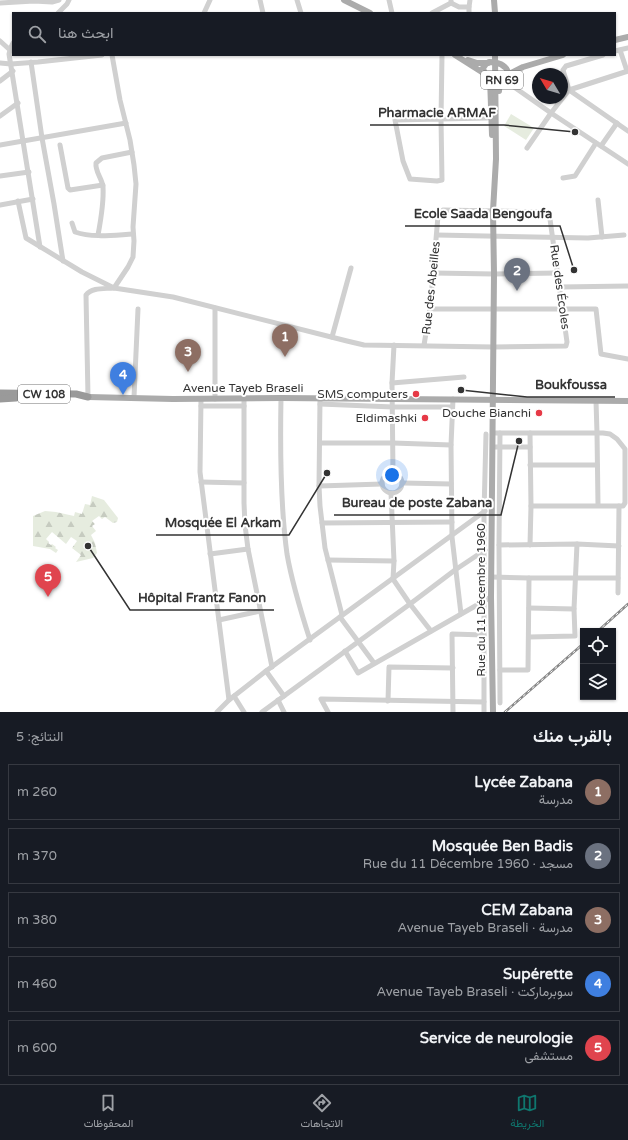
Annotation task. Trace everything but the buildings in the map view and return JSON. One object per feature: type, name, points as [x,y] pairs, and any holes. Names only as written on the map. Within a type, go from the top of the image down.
[{"type":"highway","name":"CW 108","points":[[1,397],[88,397]]},
{"type":"main road","points":[[344,0],[368,12]]},
{"type":"main road","points":[[491,12],[493,0]]},
{"type":"main road","points":[[493,0],[495,12]]},
{"type":"main road","points":[[498,0],[498,12]]},
{"type":"main road","points":[[616,40],[628,37]]},
{"type":"main road","points":[[457,56],[477,63],[489,63],[491,56]]},
{"type":"main road","points":[[457,56],[488,76]]},
{"type":"main road","name":"Rue du 11 Décembre 1960","points":[[493,712],[492,505],[493,447],[496,433],[493,401],[493,211],[496,176],[495,56]]},
{"type":"main road","points":[[499,56],[503,66],[523,67]]},
{"type":"main road","name":"RN 69","points":[[523,67],[560,56]]},
{"type":"main road","name":"RN 69","points":[[489,63],[498,63],[503,66],[507,70],[504,78],[494,80],[488,76],[483,68],[489,63]]},
{"type":"main road","points":[[504,78],[523,67]]},
{"type":"main road","name":"Rue du 11 Décembre 1960","points":[[488,76],[493,160],[496,176]]},
{"type":"main road","name":"Rue du 11 Décembre 1960","points":[[496,176],[499,159],[499,97],[504,78]]},
{"type":"main road","name":"Avenue Tayeb Braseli","points":[[88,397],[158,399],[281,398],[320,401],[392,399],[453,399],[493,401]]},
{"type":"main road","name":"CW 108","points":[[493,401],[628,402]]},
{"type":"street","points":[[0,2],[34,0],[52,2],[59,0]]},
{"type":"street","points":[[59,12],[69,0]]},
{"type":"street","points":[[204,12],[210,0]]},
{"type":"street","points":[[260,0],[264,12]]},
{"type":"street","points":[[297,0],[301,12]]},
{"type":"street","points":[[389,0],[392,12]]},
{"type":"street","points":[[469,12],[470,0]]},
{"type":"street","points":[[434,12],[451,1],[459,7],[470,7]]},
{"type":"street","points":[[463,7],[463,12]]},
{"type":"street","points":[[0,41],[10,50]]},
{"type":"street","points":[[12,46],[10,50],[11,64],[40,247]]},
{"type":"street","points":[[568,90],[627,71],[618,51],[628,48]]},
{"type":"street","points":[[36,56],[38,62]]},
{"type":"street","points":[[0,63],[11,64],[38,62],[76,56]]},
{"type":"street","points":[[112,56],[120,100],[132,152],[136,184],[132,227],[133,257],[114,288]]},
{"type":"street","points":[[442,56],[441,119],[442,180],[410,179],[403,161],[395,120],[441,119],[487,118]]},
{"type":"street","points":[[564,68],[600,56]]},
{"type":"street","points":[[31,62],[42,138],[63,261]]},
{"type":"street","points":[[0,81],[13,72]]},
{"type":"street","points":[[504,78],[514,87],[551,113],[628,164]]},
{"type":"street","points":[[568,90],[628,131]]},
{"type":"street","points":[[0,116],[18,103]]},
{"type":"street","points":[[527,148],[558,104]]},
{"type":"street","points":[[0,146],[126,123]]},
{"type":"street","points":[[563,178],[575,176],[617,123]]},
{"type":"street","points":[[60,145],[68,188],[70,190],[103,185]]},
{"type":"street","points":[[98,235],[102,214],[103,185],[97,172],[96,166],[98,161],[102,158],[132,152]]},
{"type":"street","points":[[0,176],[29,172]]},
{"type":"street","points":[[0,204],[33,199]]},
{"type":"street","points":[[598,200],[602,237]]},
{"type":"street","points":[[18,201],[26,238],[82,272],[114,288]]},
{"type":"street","name":"Rue des Abeilles","points":[[424,345],[430,309],[438,216],[443,210],[493,211]]},
{"type":"street","name":"Rue des Écoles","points":[[493,211],[549,212],[568,342],[566,346],[494,347]]},
{"type":"street","points":[[72,224],[75,232],[81,234],[133,234]]},
{"type":"street","points":[[437,235],[602,237],[624,235]]},
{"type":"street","points":[[332,337],[351,268]]},
{"type":"street","points":[[433,273],[558,273]]},
{"type":"street","points":[[97,289],[102,282]]},
{"type":"street","points":[[560,287],[628,286]]},
{"type":"street","points":[[88,397],[86,295],[97,289],[114,288],[173,297],[364,345],[494,347]]},
{"type":"street","points":[[215,308],[215,399]]},
{"type":"street","points":[[134,398],[138,309]]},
{"type":"street","points":[[430,309],[596,309],[601,354],[628,359]]},
{"type":"street","points":[[392,473],[392,383],[394,345]]},
{"type":"street","points":[[392,383],[464,377]]},
{"type":"street","points":[[244,398],[244,514],[248,549],[272,667]]},
{"type":"street","points":[[281,398],[282,500],[287,555],[299,606],[310,640]]},
{"type":"street","points":[[201,399],[199,454],[201,482],[229,700]]},
{"type":"street","points":[[453,399],[451,445],[452,537],[461,614]]},
{"type":"street","points":[[374,663],[341,616],[328,560],[322,523],[319,486],[320,401],[393,406],[452,407]]},
{"type":"street","points":[[596,402],[598,505]]},
{"type":"street","points":[[201,406],[244,406]]},
{"type":"street","points":[[500,703],[500,446],[496,433],[606,433],[620,441],[625,449],[625,503],[623,506],[531,506]]},
{"type":"street","points":[[530,433],[530,545]]},
{"type":"street","points":[[484,712],[484,513],[486,434]]},
{"type":"street","points":[[320,443],[451,445]]},
{"type":"street","points":[[493,447],[530,447]]},
{"type":"street","points":[[530,465],[597,465]]},
{"type":"street","points":[[396,473],[401,477],[403,483],[399,491],[391,493],[385,490],[382,481],[386,475],[396,473]]},
{"type":"street","points":[[201,482],[244,483]]},
{"type":"street","points":[[403,483],[451,484]]},
{"type":"street","points":[[319,486],[382,484]]},
{"type":"street","points":[[391,493],[394,561],[393,579],[431,631]]},
{"type":"street","points":[[217,712],[229,700],[266,671],[452,537],[484,513],[492,505]]},
{"type":"street","points":[[618,592],[620,506]]},
{"type":"street","points":[[322,523],[452,522]]},
{"type":"street","points":[[499,545],[577,544],[619,546]]},
{"type":"street","points":[[529,637],[575,636],[574,609],[577,544]]},
{"type":"street","points":[[210,554],[248,549]]},
{"type":"street","points":[[262,712],[455,570],[485,550]]},
{"type":"street","points":[[328,560],[394,561]]},
{"type":"street","points":[[492,577],[618,578]]},
{"type":"street","points":[[500,670],[528,670],[529,578]]},
{"type":"street","points":[[345,651],[358,673],[492,597]]},
{"type":"street","points":[[529,608],[574,609]]},
{"type":"street","points":[[218,620],[260,611]]},
{"type":"street","points":[[453,712],[452,634],[484,635]]},
{"type":"street","points":[[388,701],[388,667],[452,668]]},
{"type":"street","points":[[266,671],[284,696]]},
{"type":"street","points":[[234,696],[244,712]]},
{"type":"street","points":[[328,712],[321,699],[484,702]]},
{"type":"street","points":[[278,700],[284,712]]},
{"type":"green space","points":[[511,114],[534,128],[526,140],[504,126]]},
{"type":"green space","points":[[92,496],[104,500],[118,518],[117,522],[113,523],[105,517],[102,519],[99,516],[92,521],[95,524],[92,526],[96,531],[91,535],[95,543],[97,553],[93,558],[76,562],[81,555],[72,548],[77,541],[71,537],[66,544],[52,532],[46,539],[49,542],[48,543],[56,547],[55,548],[58,550],[56,553],[50,549],[33,546],[33,516],[45,511],[74,516],[75,512],[82,514],[85,504],[90,505]]},
{"type":"railway","points":[[601,628],[628,604]]},
{"type":"railway","points":[[505,712],[580,647]]},
{"type":"place","name":"Pharmacie ARMAF","points":[[575,132]]},
{"type":"place","name":"Ecole Saada Bengoufa","points":[[574,270]]},
{"type":"place","name":"Mosquée Ben Badis","points":[[517,291]]},
{"type":"place","name":"Lycée Zabana","points":[[285,357]]},
{"type":"place","name":"CEM Zabana","points":[[188,372]]},
{"type":"place","name":"Boukfoussa","points":[[461,390]]},
{"type":"place","name":"SMS computers","points":[[416,394]]},
{"type":"place","name":"Supérette","points":[[123,395]]},
{"type":"place","name":"Douche Bianchi","points":[[539,413]]},
{"type":"place","name":"Eldimashki","points":[[425,418]]},
{"type":"place","name":"Bureau de poste Zabana","points":[[519,441]]},
{"type":"place","name":"Mosquée El Arkam","points":[[327,473]]},
{"type":"place","name":"Hôpital Frantz Fanon","points":[[88,546]]},
{"type":"place","name":"Service de neurologie","points":[[48,597]]}]
